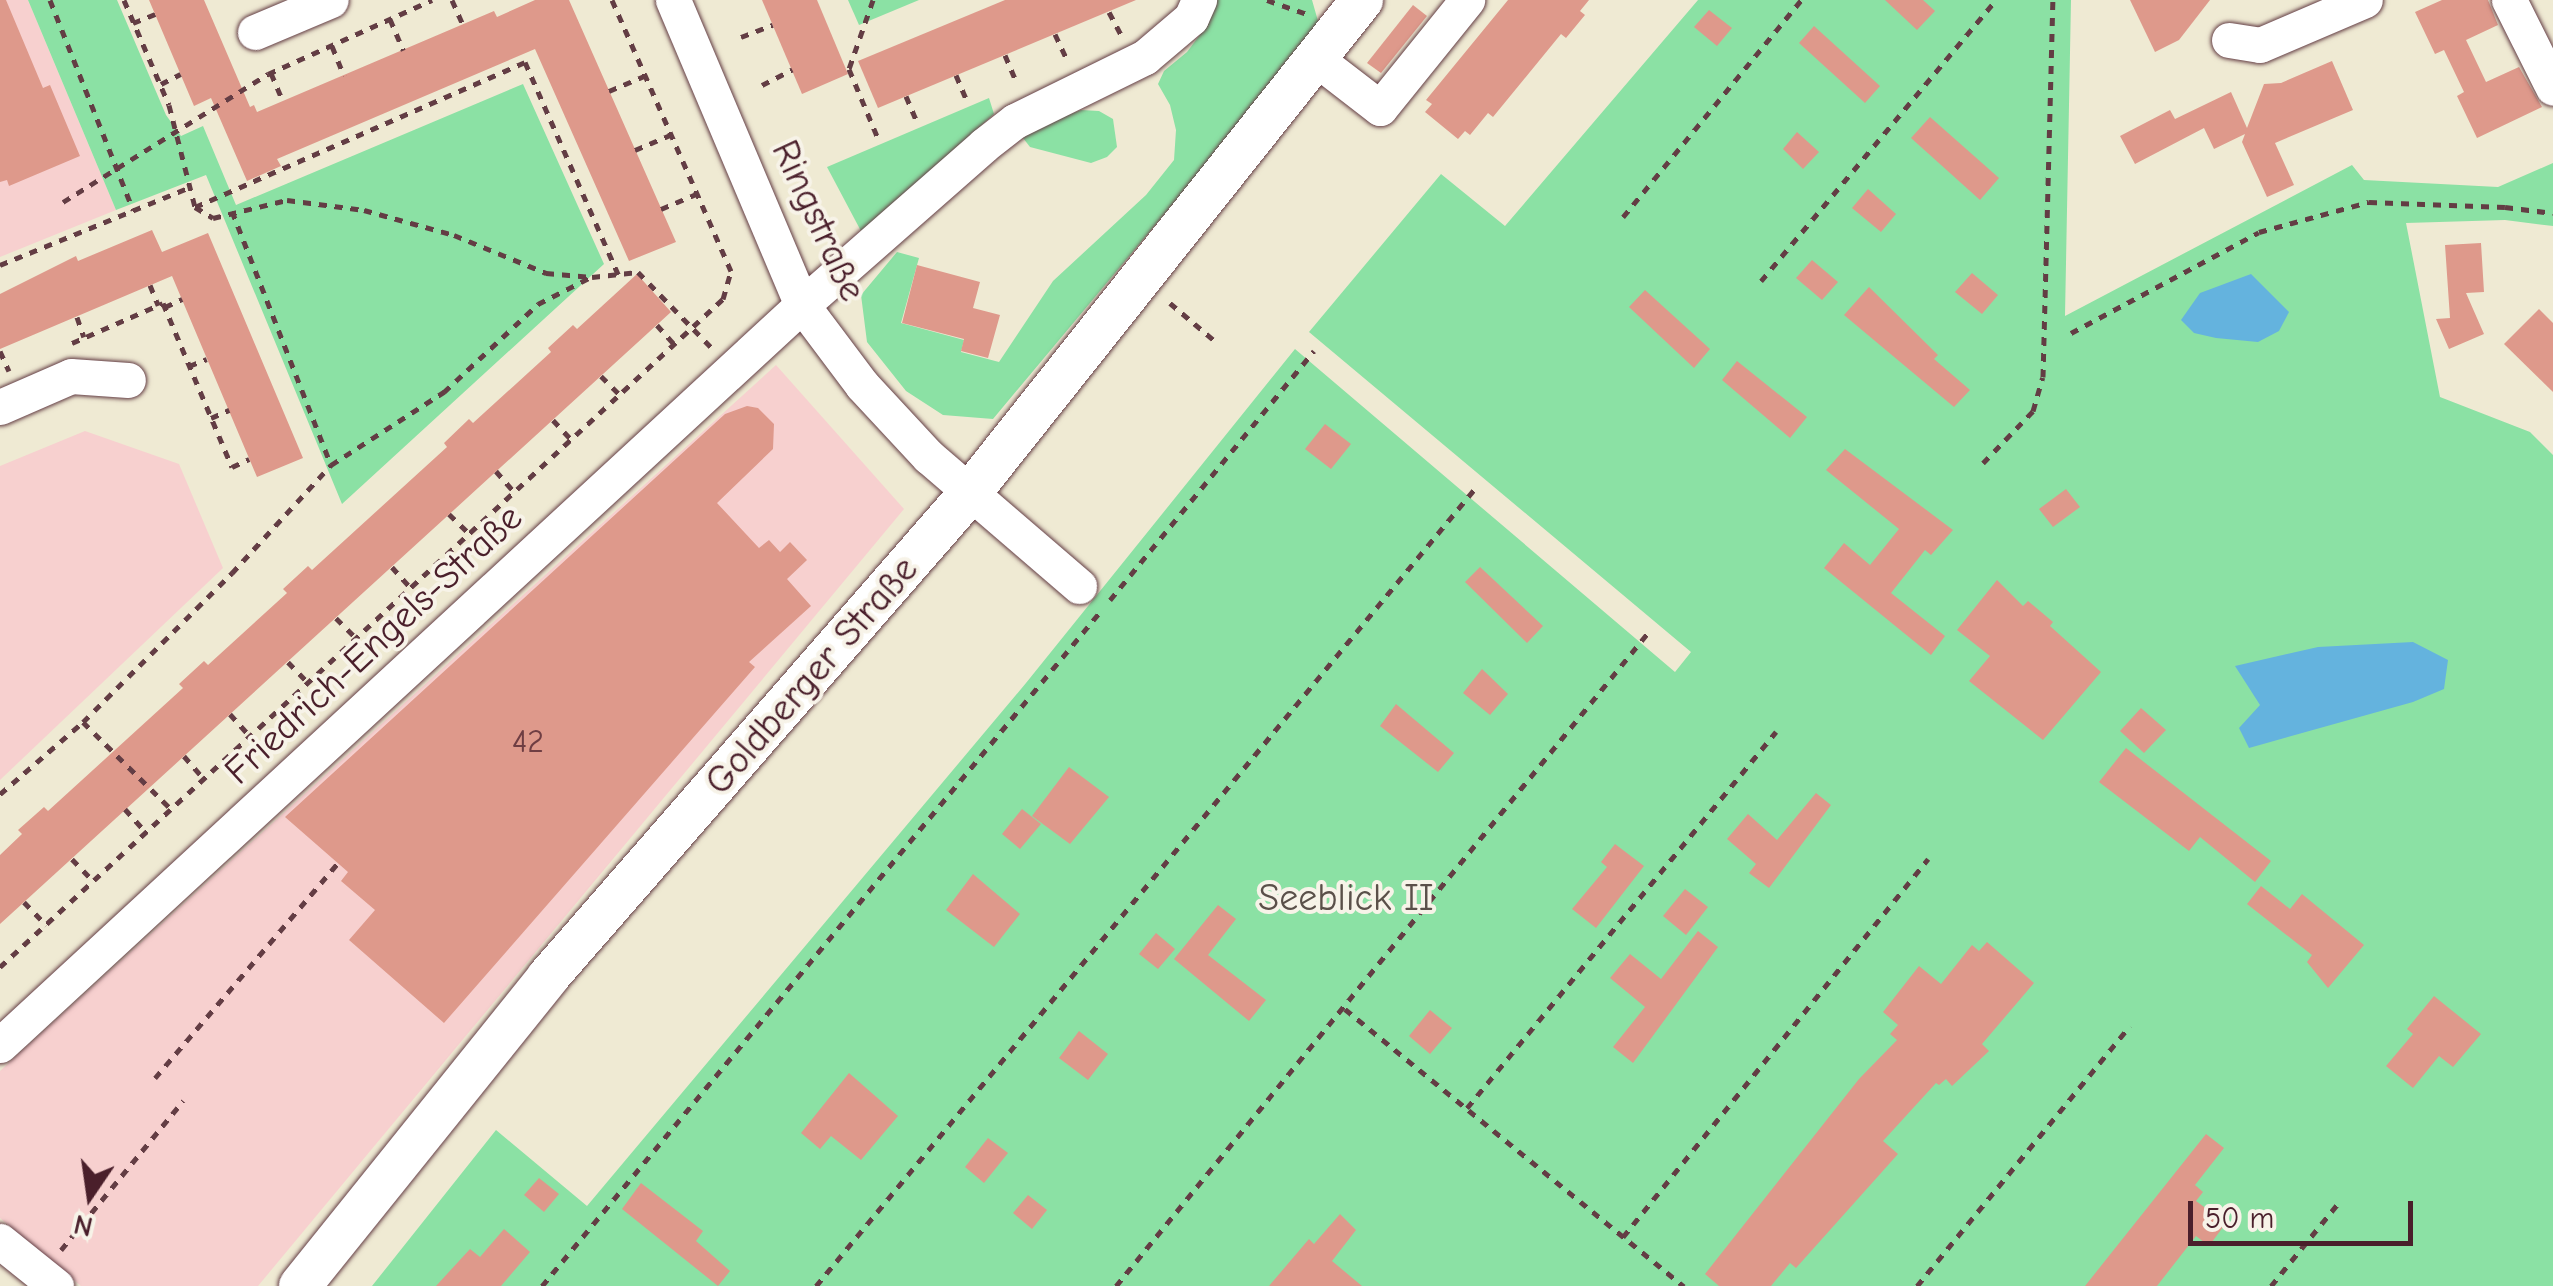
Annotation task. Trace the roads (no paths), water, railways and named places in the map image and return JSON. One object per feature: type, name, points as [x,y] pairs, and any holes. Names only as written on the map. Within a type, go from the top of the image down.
[{"type":"main road","name":"Goldberger Straße","points":[[300,1286],[548,977],[970,493],[1362,0]]},
{"type":"street","points":[[254,32],[332,0]]},
{"type":"street","name":"Ringstraße","points":[[673,0],[802,305],[862,384],[970,493],[1079,586]]},
{"type":"street","name":"Friedrich-Engels-Straße","points":[[0,1045],[734,372],[802,305],[1015,121],[1145,57],[1191,18],[1198,0]]},
{"type":"street","points":[[1315,58],[1380,108],[1467,0]]},
{"type":"street","points":[[2229,40],[2260,45],[2365,0]]},
{"type":"street","points":[[2509,0],[2553,88]]},
{"type":"street","points":[[0,407],[71,376],[128,380]]},
{"type":"street","points":[[0,1241],[48,1280]]},
{"type":"water","points":[[2251,274],[2289,312],[2279,331],[2258,342],[2216,338],[2194,333],[2181,320],[2200,293]]},
{"type":"water","points":[[2413,642],[2448,660],[2444,689],[2413,702],[2249,748],[2239,728],[2260,705],[2235,666],[2318,647]]},
{"type":"park label","name":"Seeblick II","points":[[1346,899]]}]
